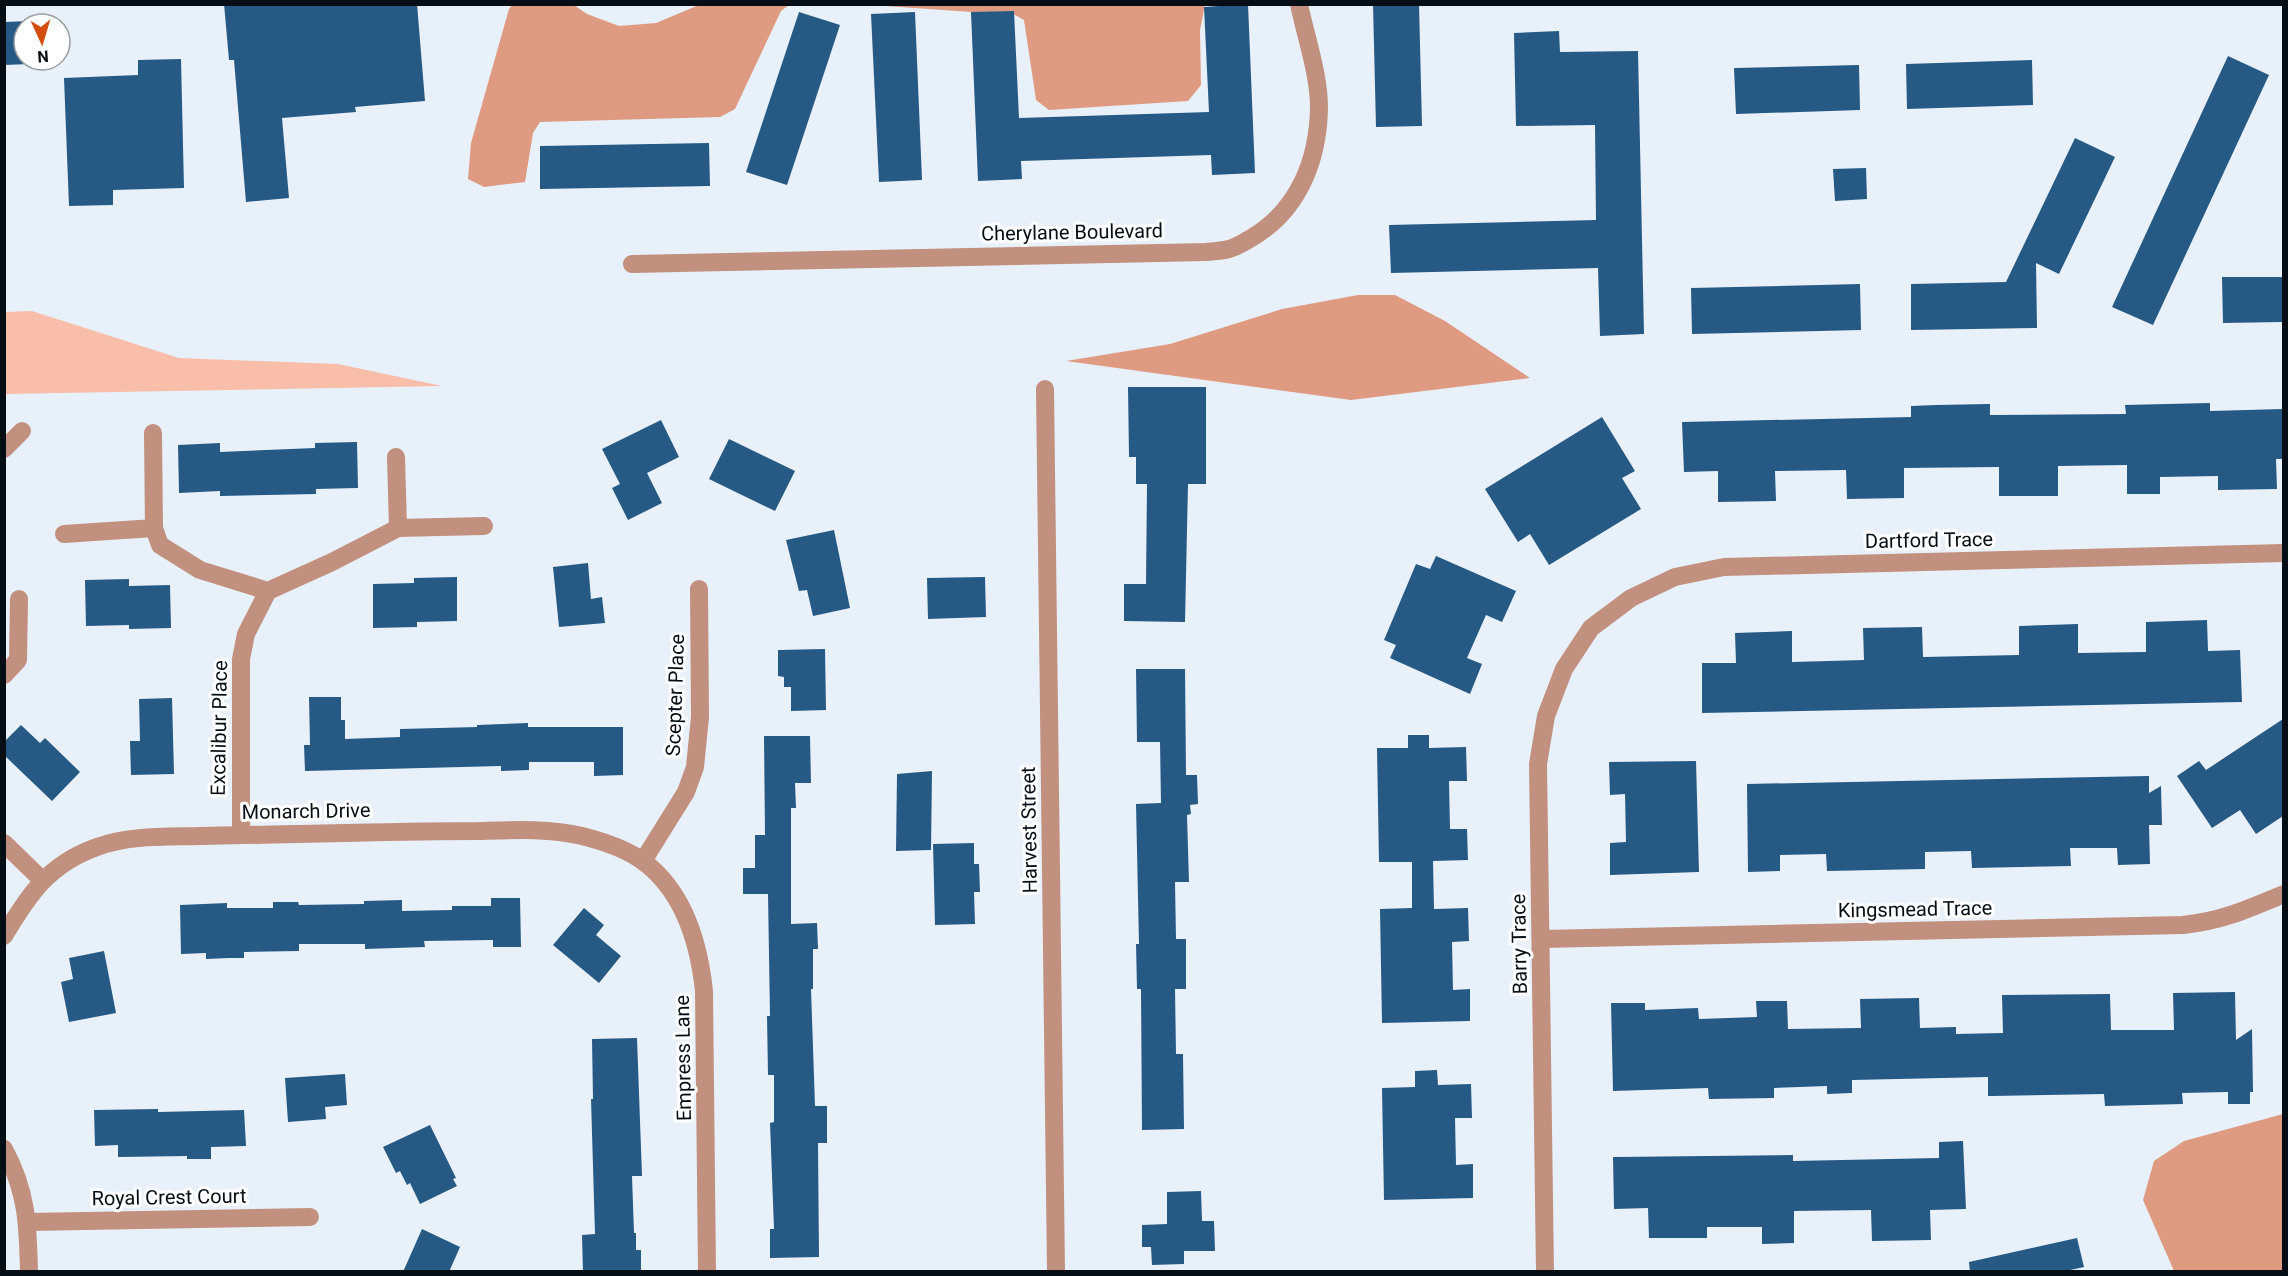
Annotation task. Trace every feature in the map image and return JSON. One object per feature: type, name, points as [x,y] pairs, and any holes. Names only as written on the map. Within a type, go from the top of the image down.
[{"type":"street","name":"Cherylane Boulevard","points":[[632,264],[1194,252],[1229,249],[1267,228],[1283,213],[1298,193],[1311,164],[1319,108],[1315,76],[1299,4]]},
{"type":"street","name":"Harvest Street","points":[[1045,389],[1056,1272]]},
{"type":"street","points":[[4,449],[22,431]]},
{"type":"street","points":[[153,433],[154,528],[160,545],[201,570],[268,591],[332,562],[398,528],[484,526]]},
{"type":"street","points":[[396,457],[398,528]]},
{"type":"street","points":[[64,534],[154,528]]},
{"type":"street","name":"Dartford Trace","points":[[1591,628],[1631,598],[1676,577],[1724,567],[2283,553]]},
{"type":"street","name":"Scepter Place","points":[[643,861],[686,792],[695,767],[700,717],[699,589]]},
{"type":"street","name":"Excalibur Place","points":[[240,835],[241,659],[246,634],[268,591]]},
{"type":"street","points":[[4,675],[18,660],[19,599]]},
{"type":"street","name":"Barry Trace","points":[[1545,1272],[1538,764],[1546,716],[1564,669],[1591,628]]},
{"type":"street","name":"Monarch Drive","points":[[4,936],[26,899],[42,880],[81,853],[99,846],[133,839],[240,835],[549,831],[582,836],[643,861]]},
{"type":"street","points":[[4,843],[42,880]]},
{"type":"street","name":"Empress Lane","points":[[643,861],[661,877],[680,905],[687,920],[702,973],[706,1098],[707,1272]]},
{"type":"street","name":"Kingsmead Trace","points":[[1542,939],[2182,925],[2212,922],[2283,894]]},
{"type":"street","points":[[4,1149],[25,1200],[30,1272]]},
{"type":"street","name":"Royal Crest Court","points":[[28,1222],[310,1217]]},
{"type":"shaded area","points":[[512,5],[574,5],[587,14],[619,26],[656,23],[699,5],[789,5],[781,11],[735,109],[720,117],[540,122],[533,133],[525,182],[484,187],[468,179],[471,143]]},
{"type":"shaded area","points":[[871,5],[1205,5],[1200,30],[1201,85],[1188,101],[1049,110],[1036,100],[1024,20],[1015,15]]},
{"type":"shaded area","points":[[1358,295],[1395,295],[1445,321],[1530,378],[1351,400],[1066,361],[1170,344],[1282,309]]},
{"type":"shaded area","points":[[32,311],[179,358],[338,364],[442,386],[5,394],[5,312]]},
{"type":"shaded area","points":[[2283,1114],[2283,1271],[2174,1271],[2143,1200],[2154,1161],[2184,1141]]},
{"type":"building","points":[[224,4],[417,4],[425,101],[355,107],[356,112],[282,118],[289,198],[246,202],[234,60],[229,60]]},
{"type":"building","points":[[1248,4],[1255,173],[1212,175],[1211,155],[1021,161],[1022,179],[978,181],[971,12],[1014,11],[1019,118],[1209,112],[1204,7]]},
{"type":"building","points":[[1373,4],[1419,4],[1422,126],[1376,127]]},
{"type":"building","points":[[799,12],[840,25],[787,185],[746,172]]},
{"type":"building","points":[[915,12],[922,180],[879,182],[871,14]]},
{"type":"building","points":[[4,22],[12,22],[12,65],[4,65]]},
{"type":"building","points":[[1559,31],[1560,52],[1638,51],[1644,334],[1600,336],[1598,268],[1391,273],[1389,225],[1596,220],[1595,125],[1516,126],[1514,33]]},
{"type":"building","points":[[2228,56],[2269,75],[2153,325],[2112,307]]},
{"type":"building","points":[[181,59],[184,188],[113,190],[113,205],[69,206],[64,78],[138,75],[138,60]]},
{"type":"building","points":[[2032,60],[2033,105],[1907,109],[1906,64]]},
{"type":"building","points":[[1859,65],[1860,110],[1736,114],[1734,68]]},
{"type":"building","points":[[2075,138],[2115,157],[2059,274],[2036,263],[2037,328],[1911,330],[1911,284],[2006,282]]},
{"type":"building","points":[[709,143],[710,186],[540,189],[540,146]]},
{"type":"building","points":[[1866,168],[1867,199],[1835,201],[1833,169]]},
{"type":"building","points":[[2222,277],[2283,277],[2283,322],[2223,323]]},
{"type":"building","points":[[1860,284],[1861,330],[1692,334],[1691,288]]},
{"type":"building","points":[[1128,387],[1206,387],[1206,484],[1188,484],[1185,622],[1124,621],[1124,584],[1146,584],[1147,484],[1136,484],[1136,457],[1129,457]]},
{"type":"building","points":[[2210,403],[2210,411],[2283,409],[2283,459],[2276,459],[2277,489],[2218,490],[2218,476],[2160,477],[2160,494],[2127,494],[2127,465],[2058,466],[2058,496],[1999,496],[1999,467],[1904,468],[1904,498],[1847,499],[1846,470],[1775,471],[1776,501],[1718,502],[1718,471],[1684,472],[1682,422],[1911,417],[1911,406],[1990,404],[1990,415],[2126,414],[2125,405]]},
{"type":"building","points":[[1602,417],[1635,471],[1622,478],[1641,509],[1549,565],[1530,534],[1518,542],[1485,489]]},
{"type":"building","points":[[661,420],[679,457],[647,473],[662,503],[628,520],[612,488],[620,484],[602,449]]},
{"type":"building","points":[[729,439],[795,471],[775,511],[709,479]]},
{"type":"building","points":[[357,442],[358,488],[316,489],[316,494],[220,496],[220,491],[179,493],[178,445],[220,443],[220,452],[315,448],[315,443]]},
{"type":"building","points":[[834,530],[850,608],[813,616],[807,590],[799,591],[786,540]]},
{"type":"building","points":[[1436,556],[1516,591],[1502,622],[1486,615],[1467,658],[1482,664],[1470,694],[1390,658],[1396,645],[1384,640],[1416,564],[1430,569]]},
{"type":"building","points":[[588,563],[591,599],[602,597],[605,623],[559,627],[553,567]]},
{"type":"building","points":[[457,577],[457,621],[417,622],[417,627],[373,628],[373,584],[414,583],[414,578]]},
{"type":"building","points":[[985,577],[986,617],[928,619],[927,578]]},
{"type":"building","points":[[129,579],[129,586],[170,585],[171,628],[129,629],[129,625],[86,626],[85,580]]},
{"type":"building","points":[[2207,620],[2208,651],[2240,650],[2242,702],[1702,713],[1702,663],[1736,663],[1735,633],[1792,631],[1792,662],[1864,660],[1863,628],[1922,627],[1923,657],[2019,655],[2019,626],[2078,624],[2078,653],[2146,652],[2146,622]]},
{"type":"building","points":[[825,649],[826,710],[791,711],[791,687],[784,687],[784,677],[778,676],[778,650]]},
{"type":"building","points":[[1136,669],[1185,669],[1186,775],[1197,775],[1198,804],[1190,805],[1191,814],[1187,815],[1189,882],[1175,882],[1176,939],[1186,939],[1186,989],[1175,989],[1176,1054],[1183,1054],[1184,1129],[1142,1130],[1141,989],[1137,989],[1136,944],[1139,944],[1136,804],[1161,803],[1160,742],[1137,742]]},
{"type":"building","points":[[309,697],[341,697],[341,720],[345,720],[345,739],[400,737],[400,729],[477,727],[477,725],[528,723],[528,727],[623,727],[623,775],[594,776],[594,762],[529,762],[529,770],[501,771],[501,766],[305,771],[304,745],[310,745]]},
{"type":"building","points":[[172,698],[174,774],[131,775],[130,741],[140,741],[139,699]]},
{"type":"building","points":[[2283,719],[2283,816],[2256,834],[2240,810],[2212,828],[2177,776],[2199,761],[2206,770]]},
{"type":"building","points":[[21,725],[40,743],[45,738],[80,772],[52,801],[4,755],[4,742]]},
{"type":"building","points":[[1408,735],[1429,735],[1429,748],[1466,747],[1467,781],[1449,781],[1450,829],[1467,829],[1468,860],[1433,861],[1434,909],[1468,908],[1469,941],[1452,942],[1453,990],[1470,989],[1470,1021],[1382,1023],[1380,909],[1412,908],[1412,862],[1379,862],[1377,748],[1408,748]]},
{"type":"building","points":[[764,736],[810,736],[811,783],[795,783],[796,808],[791,808],[791,924],[817,923],[818,949],[813,949],[813,989],[811,989],[815,1106],[827,1106],[827,1143],[818,1143],[819,1257],[770,1258],[770,1229],[774,1229],[770,1123],[774,1122],[774,1075],[768,1075],[767,1016],[770,1016],[768,894],[743,894],[743,868],[755,868],[755,835],[765,835]]},
{"type":"building","points":[[1696,761],[1699,872],[1610,875],[1610,843],[1626,842],[1625,794],[1610,795],[1609,762]]},
{"type":"building","points":[[932,771],[931,850],[896,851],[897,774]]},
{"type":"building","points":[[2149,776],[2149,793],[2161,786],[2162,825],[2149,825],[2150,864],[2118,865],[2117,848],[2070,848],[2071,866],[1972,868],[1971,851],[1925,852],[1925,869],[1827,871],[1826,854],[1780,855],[1780,871],[1748,872],[1747,784]]},
{"type":"building","points":[[974,843],[974,864],[979,864],[980,892],[974,892],[975,924],[935,925],[933,844]]},
{"type":"building","points":[[491,898],[520,898],[521,947],[493,947],[493,940],[424,941],[425,947],[365,949],[365,944],[299,944],[299,951],[244,952],[244,958],[206,959],[206,953],[181,954],[180,905],[227,903],[227,908],[273,908],[273,902],[298,902],[299,905],[364,904],[364,901],[402,900],[402,911],[452,910],[452,906],[491,906]]},
{"type":"building","points":[[584,908],[604,925],[596,935],[621,956],[599,983],[553,945]]},
{"type":"building","points":[[104,951],[116,1013],[69,1022],[61,982],[73,979],[69,958]]},
{"type":"building","points":[[2235,992],[2236,1040],[2252,1029],[2253,1092],[2250,1092],[2250,1104],[2228,1104],[2228,1092],[2182,1093],[2183,1104],[2105,1106],[2104,1094],[1988,1096],[1988,1077],[1852,1080],[1852,1093],[1827,1094],[1827,1086],[1774,1088],[1774,1098],[1709,1099],[1708,1088],[1613,1091],[1611,1003],[1645,1003],[1645,1010],[1698,1008],[1699,1019],[1757,1017],[1756,1001],[1787,1001],[1788,1029],[1861,1028],[1860,999],[1919,998],[1920,1028],[1956,1027],[1956,1034],[2003,1033],[2002,995],[2110,994],[2111,1030],[2174,1030],[2173,993]]},
{"type":"building","points":[[637,1038],[642,1176],[632,1176],[634,1233],[636,1233],[636,1250],[641,1250],[641,1272],[583,1272],[582,1235],[595,1234],[591,1099],[593,1099],[592,1039]]},
{"type":"building","points":[[1437,1070],[1438,1085],[1471,1084],[1472,1118],[1455,1118],[1456,1165],[1473,1164],[1473,1198],[1384,1200],[1382,1088],[1415,1087],[1415,1071]]},
{"type":"building","points":[[345,1074],[347,1105],[325,1107],[326,1119],[288,1122],[285,1078]]},
{"type":"building","points":[[158,1109],[158,1112],[244,1110],[246,1146],[211,1147],[211,1159],[187,1159],[187,1156],[118,1157],[118,1145],[95,1146],[94,1110]]},
{"type":"building","points":[[430,1125],[456,1178],[453,1179],[457,1186],[420,1204],[410,1183],[407,1185],[400,1171],[396,1173],[383,1147]]},
{"type":"building","points":[[1963,1141],[1966,1209],[1930,1210],[1931,1240],[1872,1241],[1871,1210],[1794,1211],[1794,1243],[1762,1244],[1762,1227],[1707,1227],[1707,1238],[1649,1238],[1648,1208],[1614,1209],[1613,1157],[1793,1155],[1793,1161],[1939,1158],[1939,1142]]},
{"type":"building","points":[[1201,1191],[1202,1221],[1214,1221],[1215,1251],[1184,1251],[1184,1264],[1152,1265],[1151,1247],[1142,1247],[1142,1225],[1167,1224],[1167,1192]]},
{"type":"building","points":[[422,1229],[460,1247],[449,1272],[403,1272]]},
{"type":"building","points":[[2077,1238],[2084,1267],[2061,1272],[1970,1272],[1969,1262]]}]
